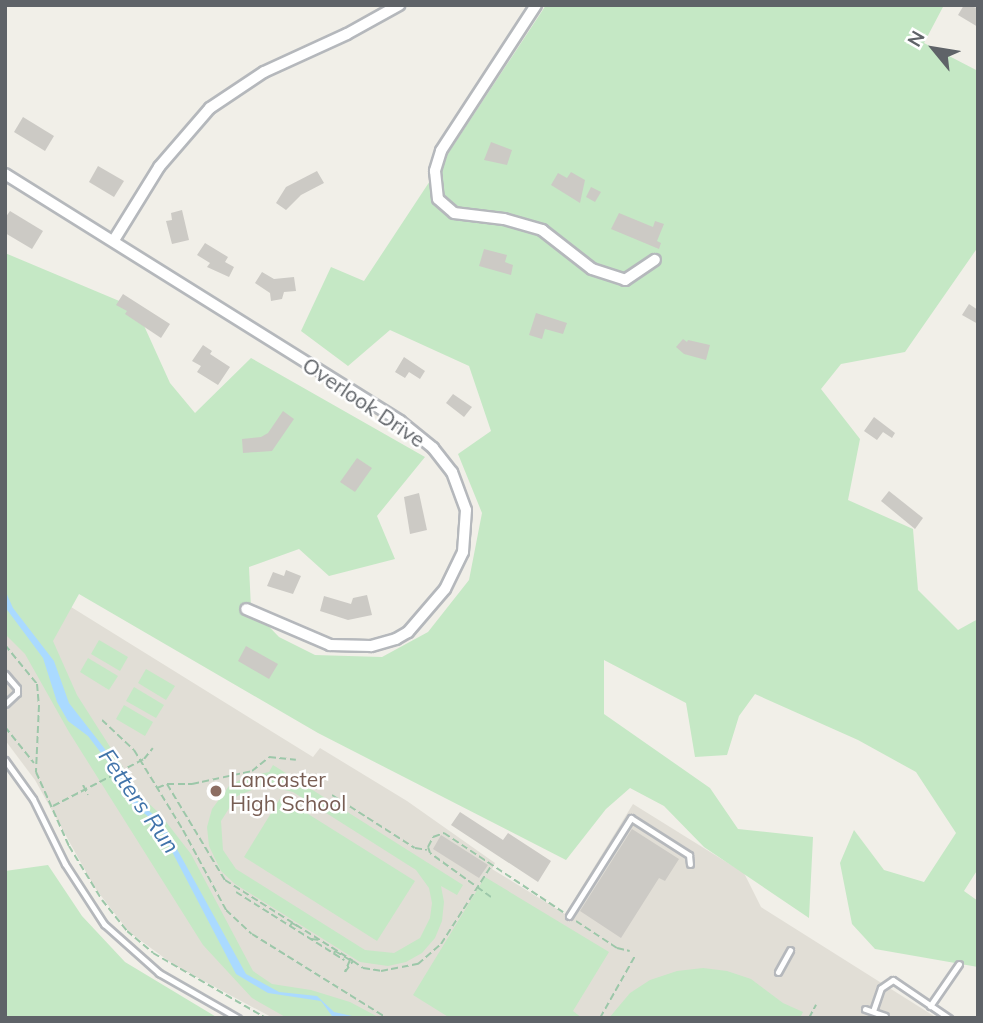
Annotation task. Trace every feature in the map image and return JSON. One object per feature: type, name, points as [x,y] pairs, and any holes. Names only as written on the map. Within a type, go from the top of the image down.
[{"type":"street","points":[[114,240],[159,167],[210,108],[264,72],[347,34],[399,5]]},
{"type":"street","points":[[536,5],[440,150],[435,171],[438,199],[454,213],[504,219],[542,230],[592,269],[625,280],[655,260]]},
{"type":"street","name":"Overlook Drive","points":[[5,174],[400,421],[441,457],[463,497],[466,538],[458,565],[445,589],[419,622],[396,639],[371,646],[330,645],[246,609]]},
{"type":"lane","points":[[5,674],[17,688],[17,693],[5,704]]},
{"type":"lane","points":[[5,760],[33,799],[65,864],[104,923],[159,974],[237,1018]]},
{"type":"lane","points":[[569,916],[631,818],[689,855],[690,864]]},
{"type":"lane","points":[[778,972],[790,950]]},
{"type":"lane","points":[[930,1006],[958,964]]},
{"type":"lane","points":[[873,1011],[881,988],[893,980],[949,1018]]},
{"type":"lane","points":[[873,983],[881,988]]},
{"type":"lane","points":[[865,1009],[884,1016]]},
{"type":"path","points":[[5,645],[37,684],[39,705],[34,764]]},
{"type":"path","points":[[102,720],[134,750],[226,910],[252,934],[387,1018]]},
{"type":"path","points":[[5,727],[34,764],[78,863],[127,931],[153,953],[197,981],[266,1018]]},
{"type":"path","points":[[52,806],[141,761],[153,748]]},
{"type":"path","points":[[157,788],[167,784],[192,784],[252,771],[269,757],[296,760]]},
{"type":"path","points":[[167,784],[219,873],[369,970],[394,971],[428,958],[442,944],[491,865]]},
{"type":"path","points":[[83,785],[88,795]]},
{"type":"path","points":[[332,795],[415,848],[428,850],[491,897]]},
{"type":"path","points":[[428,850],[433,837],[444,833],[617,947],[630,951]]},
{"type":"path","points":[[243,891],[247,898]]},
{"type":"path","points":[[236,892],[344,960]]},
{"type":"path","points":[[266,905],[269,912]]},
{"type":"path","points":[[290,926],[299,926]]},
{"type":"path","points":[[311,939],[320,939]]},
{"type":"path","points":[[334,954],[335,951],[350,960],[345,972],[353,961]]},
{"type":"path","points":[[600,1018],[635,956]]},
{"type":"path","points":[[809,1018],[816,1005]]},
{"type":"shaded area","name":"Lancaster High School","points":[[5,566],[313,757],[320,748],[407,801],[495,863],[492,869],[565,914],[633,804],[744,873],[761,907],[937,1018],[273,1018],[174,965],[129,932],[95,888],[35,780],[5,740]]},
{"type":"green space","points":[[546,5],[944,5],[924,43],[978,71],[978,247],[905,352],[841,364],[821,389],[860,439],[848,500],[913,529],[918,590],[958,630],[978,619],[978,869],[964,891],[978,901],[978,967],[875,949],[852,924],[840,863],[854,830],[884,870],[924,882],[956,833],[916,772],[858,740],[755,694],[739,716],[727,755],[695,757],[686,703],[604,660],[604,714],[710,788],[738,829],[813,837],[809,918],[704,847],[664,806],[630,788],[606,809],[566,860],[318,733],[79,594],[53,641],[77,695],[142,797],[160,814],[191,854],[253,971],[272,984],[311,990],[350,1002],[380,1018],[287,1018],[252,998],[203,945],[69,732],[25,654],[5,634],[5,253],[136,308],[170,383],[195,413],[251,358],[425,457],[377,516],[395,559],[329,576],[299,549],[249,567],[251,608],[279,637],[315,655],[382,657],[428,632],[469,580],[482,513],[458,454],[491,431],[469,366],[390,330],[348,366],[301,331],[331,267],[364,281]]},
{"type":"green space","points":[[99,640],[128,657],[120,671],[91,654]]},
{"type":"green space","points":[[88,658],[118,676],[109,690],[80,672]]},
{"type":"green space","points":[[146,669],[175,686],[166,700],[138,683]]},
{"type":"green space","points":[[134,687],[164,705],[156,718],[126,701]]},
{"type":"green space","points":[[124,705],[153,722],[145,736],[116,719]]},
{"type":"green space","points":[[273,765],[463,885],[457,895],[441,886],[444,902],[442,921],[435,938],[422,953],[406,962],[388,966],[360,962],[235,884],[221,871],[209,846],[207,827],[212,809],[229,786],[245,777],[269,772]],"holes":[[[264,785],[293,792],[416,870],[429,888],[432,903],[430,918],[420,938],[394,953],[365,950],[236,869],[223,850],[221,821],[237,796]]]},
{"type":"green space","points":[[281,797],[415,881],[377,941],[244,857]]},
{"type":"green space","points":[[48,865],[82,916],[125,962],[218,1018],[5,1018],[5,871]]},
{"type":"green space","points":[[485,877],[609,952],[573,1011],[582,1018],[450,1018],[413,995]]},
{"type":"green space","points":[[703,968],[727,971],[751,979],[783,1003],[803,1012],[800,1018],[609,1018],[630,993],[650,980],[677,971]]},
{"type":"water","points":[[5,590],[13,608],[54,661],[69,703],[115,762],[135,799],[162,822],[246,974],[279,992],[317,996],[334,1012],[361,1018],[332,1016],[321,1001],[268,993],[236,974],[157,823],[133,805],[111,766],[88,736],[68,721],[57,702],[43,658],[5,607]]},
{"type":"building","points":[[964,5],[978,8],[978,27],[958,15]]},
{"type":"building","points":[[23,117],[54,136],[45,151],[14,132]]},
{"type":"building","points":[[491,142],[512,150],[507,165],[484,160]]},
{"type":"building","points":[[98,166],[124,181],[114,197],[89,182]]},
{"type":"building","points":[[317,171],[324,183],[301,195],[286,210],[276,203],[286,187]]},
{"type":"building","points":[[571,172],[585,180],[580,203],[551,185],[558,173],[567,178]]},
{"type":"building","points":[[591,187],[601,192],[595,202],[586,197]]},
{"type":"building","points":[[182,210],[189,240],[172,244],[166,221],[172,220],[171,213]]},
{"type":"building","points":[[10,211],[43,231],[32,249],[5,233],[5,218]]},
{"type":"building","points":[[619,213],[653,227],[655,221],[664,224],[657,241],[661,243],[659,249],[611,229]]},
{"type":"building","points":[[205,243],[228,257],[225,262],[234,267],[229,277],[207,267],[210,263],[197,255]]},
{"type":"building","points":[[484,249],[507,255],[505,262],[513,265],[511,275],[479,266]]},
{"type":"building","points":[[262,272],[274,279],[294,277],[296,291],[284,292],[282,299],[271,301],[270,293],[255,283]]},
{"type":"building","points":[[123,294],[170,324],[161,338],[116,305]]},
{"type":"building","points":[[969,304],[978,310],[978,324],[962,315]]},
{"type":"building","points":[[536,313],[567,323],[563,334],[545,329],[542,339],[529,335]]},
{"type":"building","points":[[683,339],[710,345],[706,360],[684,354],[676,347]]},
{"type":"building","points":[[203,345],[212,351],[210,354],[230,367],[218,385],[197,372],[201,366],[192,361]]},
{"type":"building","points":[[404,357],[425,371],[420,379],[409,372],[405,378],[395,372]]},
{"type":"building","points":[[453,394],[472,407],[464,417],[446,403]]},
{"type":"building","points":[[283,411],[294,419],[272,451],[243,453],[242,439],[261,437],[268,433]]},
{"type":"building","points":[[874,417],[895,433],[892,438],[883,432],[877,440],[864,431]]},
{"type":"building","points":[[357,458],[372,468],[355,492],[340,482]]},
{"type":"building","points":[[889,491],[923,518],[915,529],[881,501]]},
{"type":"building","points":[[419,493],[427,530],[410,534],[404,497]]},
{"type":"building","points":[[286,570],[301,576],[293,594],[267,586],[273,572],[284,576]]},
{"type":"building","points":[[367,595],[372,615],[348,620],[320,611],[324,596],[351,604],[353,598]]},
{"type":"building","points":[[246,646],[278,664],[269,679],[238,661]]},
{"type":"building","points":[[460,812],[503,840],[508,833],[551,861],[538,882],[451,825]]},
{"type":"building","points":[[632,829],[679,859],[665,881],[659,878],[621,938],[580,911]]},
{"type":"building","points":[[441,835],[488,865],[479,878],[433,849]]},
{"type":"place","name":"Lancaster High School","points":[[216,791]]},
{"type":"water label","name":"Fetters Run","points":[[139,801]]}]
